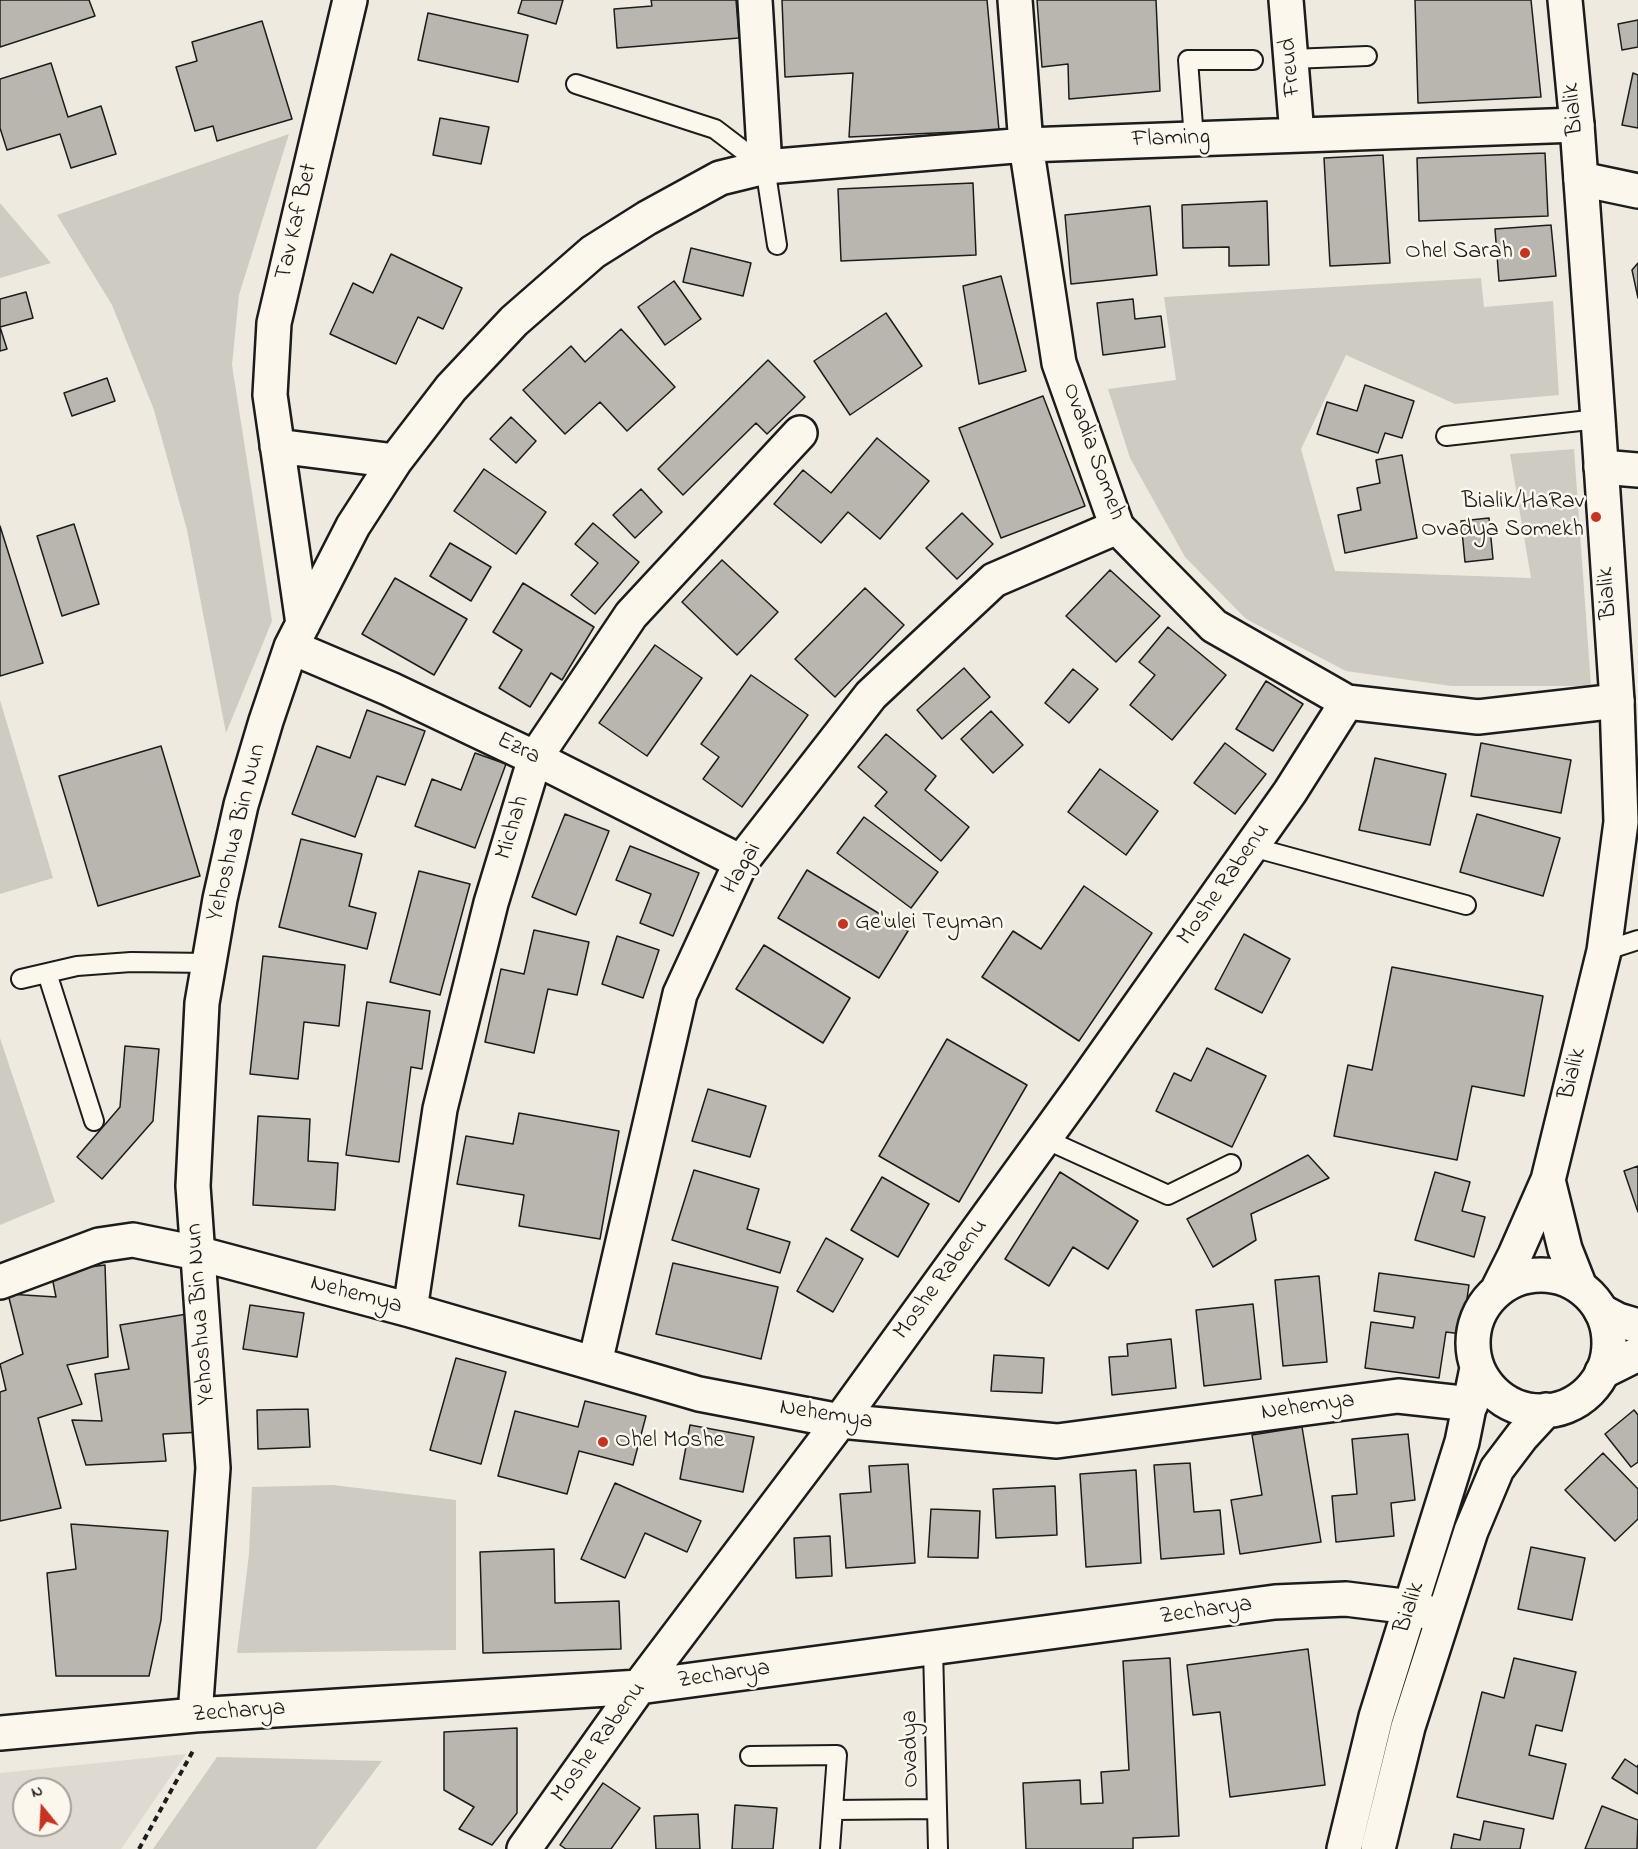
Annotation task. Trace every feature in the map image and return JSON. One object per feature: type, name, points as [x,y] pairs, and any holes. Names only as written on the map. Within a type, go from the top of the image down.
[{"type":"street","name":"Tav Kaf Bet","points":[[297,636],[278,446],[270,395],[274,323],[350,0]]},
{"type":"street","points":[[755,0],[765,167]]},
{"type":"street","name":"Ovadia Someh","points":[[1015,0],[1026,145],[1059,363],[1117,527],[1214,626],[1347,702],[1478,717],[1617,701]]},
{"type":"street","name":"Freud","points":[[1286,0],[1297,135]]},
{"type":"street","name":"Bialik","points":[[1497,1290],[1548,1180],[1604,951],[1621,822],[1617,701],[1598,419],[1577,125],[1565,0]]},
{"type":"street","name":"Flaming","points":[[765,167],[1026,145],[1577,125]]},
{"type":"street","name":"Yehoshua Bin Nun","points":[[204,1715],[213,1468],[192,1186],[202,1003],[220,899],[241,805],[266,721],[297,636],[353,526],[395,461],[451,388],[514,321],[593,252],[647,218],[720,178],[765,167]]},
{"type":"street","points":[[1581,179],[1638,191]]},
{"type":"street","name":"Michah","points":[[410,1310],[440,1109],[491,903],[535,758],[631,615],[800,433]]},
{"type":"street","points":[[278,446],[395,461]]},
{"type":"street","points":[[1601,466],[1638,470]]},
{"type":"street","name":"Hagai","points":[[595,1363],[680,994],[741,862],[870,695],[994,580],[1117,527]]},
{"type":"street","name":"Ezra","points":[[297,636],[390,689],[535,758],[741,862]]},
{"type":"street","name":"Moshe Rabenu","points":[[524,1849],[639,1687],[840,1421],[1045,1138],[1252,847],[1347,702]]},
{"type":"street","name":"Bialik","points":[[1548,1180],[1565,1249],[1591,1299]]},
{"type":"street","name":"Nehemya","points":[[0,1282],[99,1245],[133,1240],[197,1253],[410,1310],[699,1394],[840,1421],[1057,1441],[1398,1396],[1471,1404]]},
{"type":"street","points":[[1591,1299],[1607,1329],[1609,1348],[1602,1372],[1595,1384],[1579,1398],[1560,1408],[1529,1410],[1512,1405],[1485,1383],[1477,1368],[1473,1351],[1473,1334],[1477,1318],[1485,1303],[1497,1290],[1512,1281],[1529,1276],[1547,1275],[1564,1279],[1591,1299],[1618,1320],[1638,1326]]},
{"type":"street","points":[[1602,1372],[1638,1354]]},
{"type":"street","name":"Bialik","points":[[1344,1849],[1376,1717],[1459,1453],[1477,1368]]},
{"type":"street","name":"Bialik","points":[[1378,1849],[1408,1726],[1471,1530],[1497,1469],[1521,1436],[1546,1410]]},
{"type":"street","name":"Zecharya","points":[[0,1733],[204,1715],[639,1687],[1275,1602],[1346,1599],[1411,1607],[1443,1617]]},
{"type":"lane","points":[[1291,60],[1367,57]]},
{"type":"lane","points":[[1194,139],[1188,60],[1253,60]]},
{"type":"lane","points":[[576,84],[715,129],[765,167],[777,245]]},
{"type":"lane","points":[[1446,436],[1598,419]]},
{"type":"lane","points":[[1252,847],[1466,905]]},
{"type":"lane","points":[[1604,951],[1638,940]]},
{"type":"lane","points":[[21,979],[77,966],[131,962],[208,963]]},
{"type":"lane","points":[[47,973],[94,1121]]},
{"type":"lane","points":[[1045,1138],[1168,1195],[1232,1164]]},
{"type":"lane","name":"Ovadya","points":[[933,1648],[938,1849]]},
{"type":"lane","points":[[750,1756],[837,1755],[830,1849]]},
{"type":"lane","points":[[833,1810],[937,1809]]},
{"type":"path","points":[[139,1849],[204,1715]]},
{"type":"shaded area","points":[[289,134],[239,295],[232,365],[272,621],[226,733],[187,530],[154,410],[112,305],[57,215]]},
{"type":"shaded area","points":[[0,203],[51,263],[0,278]]},
{"type":"shaded area","points":[[1481,278],[1484,307],[1553,301],[1559,395],[1455,404],[1346,355],[1301,449],[1335,571],[1531,578],[1510,454],[1574,449],[1591,686],[1451,686],[1346,671],[1246,619],[1185,557],[1130,458],[1108,389],[1176,380],[1164,297]]},
{"type":"shaded area","points":[[0,700],[53,878],[0,894]]},
{"type":"shaded area","points":[[0,1038],[55,1202],[0,1225]]},
{"type":"shaded area","points":[[333,1485],[456,1500],[456,1650],[237,1653],[249,1554],[252,1487]]},
{"type":"shaded area","points":[[186,1754],[121,1849],[0,1849],[0,1773]]},
{"type":"shaded area","points":[[217,1757],[382,1761],[316,1849],[153,1849]]},
{"type":"building","points":[[0,0],[89,0],[95,16],[0,47]]},
{"type":"building","points":[[522,0],[563,0],[556,24],[518,13]]},
{"type":"building","points":[[651,0],[736,0],[739,38],[617,48],[614,9],[652,6]]},
{"type":"building","points":[[782,0],[987,0],[999,130],[849,137],[853,73],[785,77]]},
{"type":"building","points":[[1037,0],[1156,0],[1160,91],[1069,99],[1068,64],[1042,67]]},
{"type":"building","points":[[1415,0],[1531,0],[1541,97],[1418,103]]},
{"type":"building","points":[[428,13],[528,35],[518,82],[418,60]]},
{"type":"building","points":[[1638,20],[1638,47],[1622,50],[1618,24]]},
{"type":"building","points":[[262,21],[292,119],[217,141],[213,126],[195,131],[176,67],[197,61],[192,42]]},
{"type":"building","points":[[51,63],[68,117],[101,106],[116,154],[71,168],[60,134],[7,150],[0,128],[0,79]]},
{"type":"building","points":[[1633,73],[1638,75],[1638,128],[1622,125]]},
{"type":"building","points":[[440,118],[489,127],[481,164],[433,155]]},
{"type":"building","points":[[1545,153],[1548,216],[1419,221],[1417,158]]},
{"type":"building","points":[[1383,155],[1390,263],[1330,266],[1324,158]]},
{"type":"building","points":[[973,183],[976,255],[841,261],[838,189]]},
{"type":"building","points":[[1267,201],[1269,265],[1229,266],[1229,247],[1183,248],[1182,205]]},
{"type":"building","points":[[1150,206],[1157,275],[1071,284],[1065,215]]},
{"type":"building","name":"Ohel Sarah","points":[[1551,225],[1556,276],[1499,281],[1495,229]]},
{"type":"building","points":[[691,248],[751,263],[743,296],[683,282]]},
{"type":"building","points":[[391,254],[462,288],[443,329],[418,317],[396,364],[330,334],[353,283],[373,293]]},
{"type":"building","points":[[1638,263],[1638,298],[1632,270]]},
{"type":"building","points":[[1001,276],[1026,371],[979,384],[963,286]]},
{"type":"building","points":[[674,281],[701,319],[665,345],[638,307]]},
{"type":"building","points":[[26,292],[33,318],[0,327],[0,299]]},
{"type":"building","points":[[1133,299],[1135,319],[1161,316],[1165,347],[1103,355],[1097,303]]},
{"type":"building","points":[[886,313],[922,366],[850,415],[814,361]]},
{"type":"building","points":[[0,327],[7,349],[0,351]]},
{"type":"building","points":[[621,329],[675,387],[627,431],[600,402],[565,434],[523,390],[571,346],[585,362]]},
{"type":"building","points":[[768,360],[805,397],[767,434],[756,423],[683,495],[658,469]]},
{"type":"building","points":[[107,378],[115,401],[72,416],[64,393]]},
{"type":"building","points":[[1365,385],[1414,401],[1402,438],[1385,433],[1378,453],[1317,434],[1327,402],[1357,411]]},
{"type":"building","points":[[1043,396],[1085,506],[1001,538],[959,428]]},
{"type":"building","points":[[511,417],[536,441],[516,463],[490,439]]},
{"type":"building","points":[[877,438],[929,481],[880,539],[848,512],[821,543],[774,504],[803,470],[831,493]]},
{"type":"building","points":[[1402,455],[1417,538],[1345,553],[1338,515],[1361,510],[1357,488],[1380,483],[1376,460]]},
{"type":"building","points":[[484,469],[546,512],[516,554],[454,511]]},
{"type":"building","points":[[641,489],[662,512],[635,538],[613,515]]},
{"type":"building","points":[[962,513],[993,544],[957,579],[926,548]]},
{"type":"building","points":[[1489,518],[1493,559],[1465,562],[1461,521]]},
{"type":"building","points":[[593,523],[639,562],[595,614],[571,595],[598,563],[575,544]]},
{"type":"building","points":[[74,524],[99,604],[62,616],[37,536]]},
{"type":"building","points":[[0,526],[43,663],[0,676]]},
{"type":"building","points":[[450,543],[491,567],[471,601],[430,576]]},
{"type":"building","points":[[722,560],[778,612],[737,655],[682,602]]},
{"type":"building","points":[[1110,570],[1160,616],[1116,662],[1066,616]]},
{"type":"building","points":[[395,578],[467,619],[434,675],[362,634]]},
{"type":"building","points":[[523,583],[594,627],[562,680],[551,673],[530,707],[499,688],[522,650],[493,632]]},
{"type":"building","points":[[865,588],[904,625],[835,697],[795,659]]},
{"type":"building","points":[[1168,627],[1226,675],[1172,740],[1130,705],[1155,675],[1139,662]]},
{"type":"building","points":[[655,645],[702,678],[647,756],[599,723]]},
{"type":"building","points":[[964,668],[990,697],[942,739],[917,710]]},
{"type":"building","points":[[1073,669],[1098,689],[1069,723],[1045,703]]},
{"type":"building","points":[[751,675],[808,715],[742,807],[703,779],[719,757],[701,744]]},
{"type":"building","points":[[1266,681],[1303,704],[1273,751],[1236,729]]},
{"type":"building","points":[[367,710],[425,731],[405,785],[377,776],[355,837],[292,814],[317,746],[350,758]]},
{"type":"building","points":[[991,711],[1023,745],[993,773],[961,739]]},
{"type":"building","points":[[886,734],[936,776],[925,790],[969,827],[941,861],[875,806],[887,792],[858,767]]},
{"type":"building","points":[[1225,743],[1266,774],[1235,814],[1194,783]]},
{"type":"building","points":[[1481,743],[1571,760],[1561,813],[1471,796]]},
{"type":"building","points":[[161,746],[200,876],[98,906],[59,776]]},
{"type":"building","points":[[475,753],[506,764],[475,848],[415,826],[432,779],[461,790]]},
{"type":"building","points":[[1375,758],[1446,774],[1430,845],[1359,830]]},
{"type":"building","points":[[1100,769],[1158,811],[1126,855],[1068,812]]},
{"type":"building","points":[[565,814],[609,831],[576,915],[532,897]]},
{"type":"building","points":[[1477,814],[1560,838],[1543,896],[1460,872]]},
{"type":"building","points":[[864,817],[938,872],[911,908],[837,853]]},
{"type":"building","points":[[301,839],[362,854],[349,906],[376,913],[367,949],[279,927]]},
{"type":"building","points":[[630,846],[699,873],[673,936],[640,923],[651,894],[616,880]]},
{"type":"building","name":"Ge'ulei Teyman","points":[[807,870],[908,931],[879,978],[778,918]]},
{"type":"building","points":[[419,871],[470,884],[440,995],[390,982]]},
{"type":"building","points":[[1084,886],[1152,933],[1079,1041],[982,977],[1013,931],[1041,949]]},
{"type":"building","points":[[534,930],[589,942],[577,995],[548,989],[534,1053],[485,1042],[501,969],[524,974]]},
{"type":"building","points":[[1244,934],[1290,959],[1262,1013],[1215,989]]},
{"type":"building","points":[[617,936],[659,950],[643,998],[602,984]]},
{"type":"building","points":[[764,945],[850,998],[823,1043],[736,989]]},
{"type":"building","points":[[263,956],[345,965],[339,1026],[304,1022],[298,1079],[250,1074]]},
{"type":"building","points":[[1392,967],[1543,996],[1524,1096],[1472,1086],[1457,1160],[1334,1136],[1348,1065],[1372,1070]]},
{"type":"building","points":[[367,1002],[430,1011],[422,1069],[411,1067],[399,1162],[346,1155]]},
{"type":"building","points":[[947,1039],[1027,1085],[959,1202],[879,1156]]},
{"type":"building","points":[[125,1046],[159,1049],[153,1121],[102,1179],[77,1157],[120,1107]]},
{"type":"building","points":[[1207,1048],[1266,1076],[1232,1147],[1156,1111],[1174,1073],[1191,1081]]},
{"type":"building","points":[[708,1089],[766,1106],[750,1157],[692,1141]]},
{"type":"building","points":[[519,1113],[619,1131],[600,1239],[519,1226],[524,1195],[457,1184],[466,1136],[513,1144]]},
{"type":"building","points":[[258,1116],[310,1119],[308,1161],[338,1163],[335,1210],[253,1205]]},
{"type":"building","points":[[1308,1155],[1329,1178],[1251,1214],[1256,1240],[1213,1267],[1187,1219]]},
{"type":"building","points":[[1638,1166],[1638,1212],[1624,1171]]},
{"type":"building","points":[[694,1170],[759,1189],[747,1229],[790,1242],[780,1273],[672,1240]]},
{"type":"building","points":[[1060,1172],[1138,1221],[1108,1269],[1073,1247],[1049,1286],[1005,1259]]},
{"type":"building","points":[[1435,1172],[1470,1182],[1462,1211],[1485,1217],[1474,1257],[1415,1240]]},
{"type":"building","points":[[882,1177],[929,1204],[898,1257],[851,1230]]},
{"type":"building","points":[[826,1238],[863,1259],[833,1312],[797,1291]]},
{"type":"building","points":[[673,1263],[778,1287],[761,1359],[656,1334]]},
{"type":"building","points":[[105,1265],[108,1357],[67,1365],[82,1404],[38,1418],[61,1508],[0,1521],[0,1392],[6,1390],[0,1364],[23,1354],[8,1294],[56,1297],[51,1272]]},
{"type":"building","points":[[1379,1273],[1469,1285],[1462,1334],[1446,1332],[1439,1378],[1365,1368],[1371,1322],[1413,1328],[1415,1317],[1374,1311]]},
{"type":"building","points":[[1319,1276],[1327,1362],[1283,1366],[1275,1280]]},
{"type":"building","points":[[1253,1304],[1261,1379],[1204,1386],[1196,1310]]},
{"type":"building","points":[[250,1305],[304,1313],[297,1357],[243,1349]]},
{"type":"building","points":[[187,1314],[202,1432],[163,1434],[166,1461],[86,1465],[72,1420],[102,1421],[95,1374],[129,1369],[120,1325]]},
{"type":"building","points":[[1171,1339],[1176,1388],[1112,1395],[1109,1357],[1128,1356],[1127,1344]]},
{"type":"building","points":[[994,1355],[1044,1358],[1042,1393],[991,1391]]},
{"type":"building","points":[[456,1358],[506,1372],[481,1464],[430,1450]]},
{"type":"building","points":[[585,1401],[646,1416],[633,1465],[579,1451],[567,1494],[498,1476],[515,1411],[578,1427]]},
{"type":"building","points":[[308,1409],[310,1447],[258,1449],[257,1410]]},
{"type":"building","points":[[1634,1410],[1638,1415],[1638,1462],[1631,1467],[1605,1434]]},
{"type":"building","points":[[690,1425],[754,1437],[743,1492],[680,1479]]},
{"type":"building","points":[[1302,1427],[1321,1542],[1240,1554],[1231,1500],[1262,1495],[1252,1435]]},
{"type":"building","points":[[1408,1434],[1415,1500],[1391,1503],[1394,1536],[1336,1542],[1332,1496],[1357,1494],[1352,1439]]},
{"type":"building","points":[[1603,1453],[1638,1489],[1638,1519],[1615,1541],[1565,1490]]},
{"type":"building","points":[[1190,1463],[1194,1512],[1220,1510],[1224,1554],[1161,1559],[1154,1465]]},
{"type":"building","points":[[908,1464],[915,1563],[846,1568],[840,1494],[871,1492],[869,1466]]},
{"type":"building","points":[[1136,1470],[1141,1563],[1086,1567],[1080,1474]]},
{"type":"building","points":[[615,1483],[701,1521],[687,1552],[645,1533],[625,1578],[581,1559]]},
{"type":"building","points":[[1055,1486],[1057,1535],[996,1538],[993,1489]]},
{"type":"building","points":[[931,1509],[980,1511],[978,1558],[928,1557]]},
{"type":"building","points":[[71,1524],[168,1531],[161,1620],[149,1676],[56,1676],[47,1573],[76,1569]]},
{"type":"building","points":[[830,1536],[832,1576],[796,1578],[794,1538]]},
{"type":"building","points":[[1531,1547],[1585,1558],[1572,1620],[1518,1609]]},
{"type":"building","points":[[554,1549],[555,1603],[619,1601],[621,1649],[483,1653],[480,1552]]},
{"type":"building","points":[[1308,1649],[1325,1785],[1230,1797],[1220,1712],[1193,1715],[1187,1665]]},
{"type":"building","points":[[1170,1658],[1179,1836],[1133,1838],[1133,1849],[1026,1849],[1023,1783],[1080,1780],[1081,1804],[1103,1803],[1101,1772],[1129,1770],[1123,1661]]},
{"type":"building","points":[[1514,1658],[1576,1672],[1562,1731],[1536,1725],[1529,1755],[1566,1764],[1553,1819],[1457,1797],[1482,1692],[1504,1698]]},
{"type":"building","points":[[517,1728],[517,1813],[492,1845],[459,1829],[474,1807],[444,1790],[444,1732]]},
{"type":"building","points":[[1625,1759],[1637,1767],[1638,1765],[1638,1794],[1612,1778]]},
{"type":"building","points":[[603,1783],[640,1808],[611,1849],[566,1849],[560,1845]]},
{"type":"building","points":[[735,1805],[777,1808],[773,1849],[732,1849]]},
{"type":"building","points":[[1602,1806],[1638,1820],[1637,1849],[1585,1849]]},
{"type":"building","points":[[698,1814],[700,1849],[656,1849],[654,1816]]},
{"type":"building","points":[[1484,1821],[1524,1829],[1520,1849],[1451,1849],[1454,1834],[1480,1840]]},
{"type":"place","name":"Ohel Sarah","points":[[1525,253]]},
{"type":"place","name":"Bialik/HaRav Ovadya Somekh","points":[[1596,517]]},
{"type":"place","name":"Ge'ulei Teyman","points":[[843,924]]},
{"type":"place","name":"Ohel Moshe","points":[[603,1442]]}]
